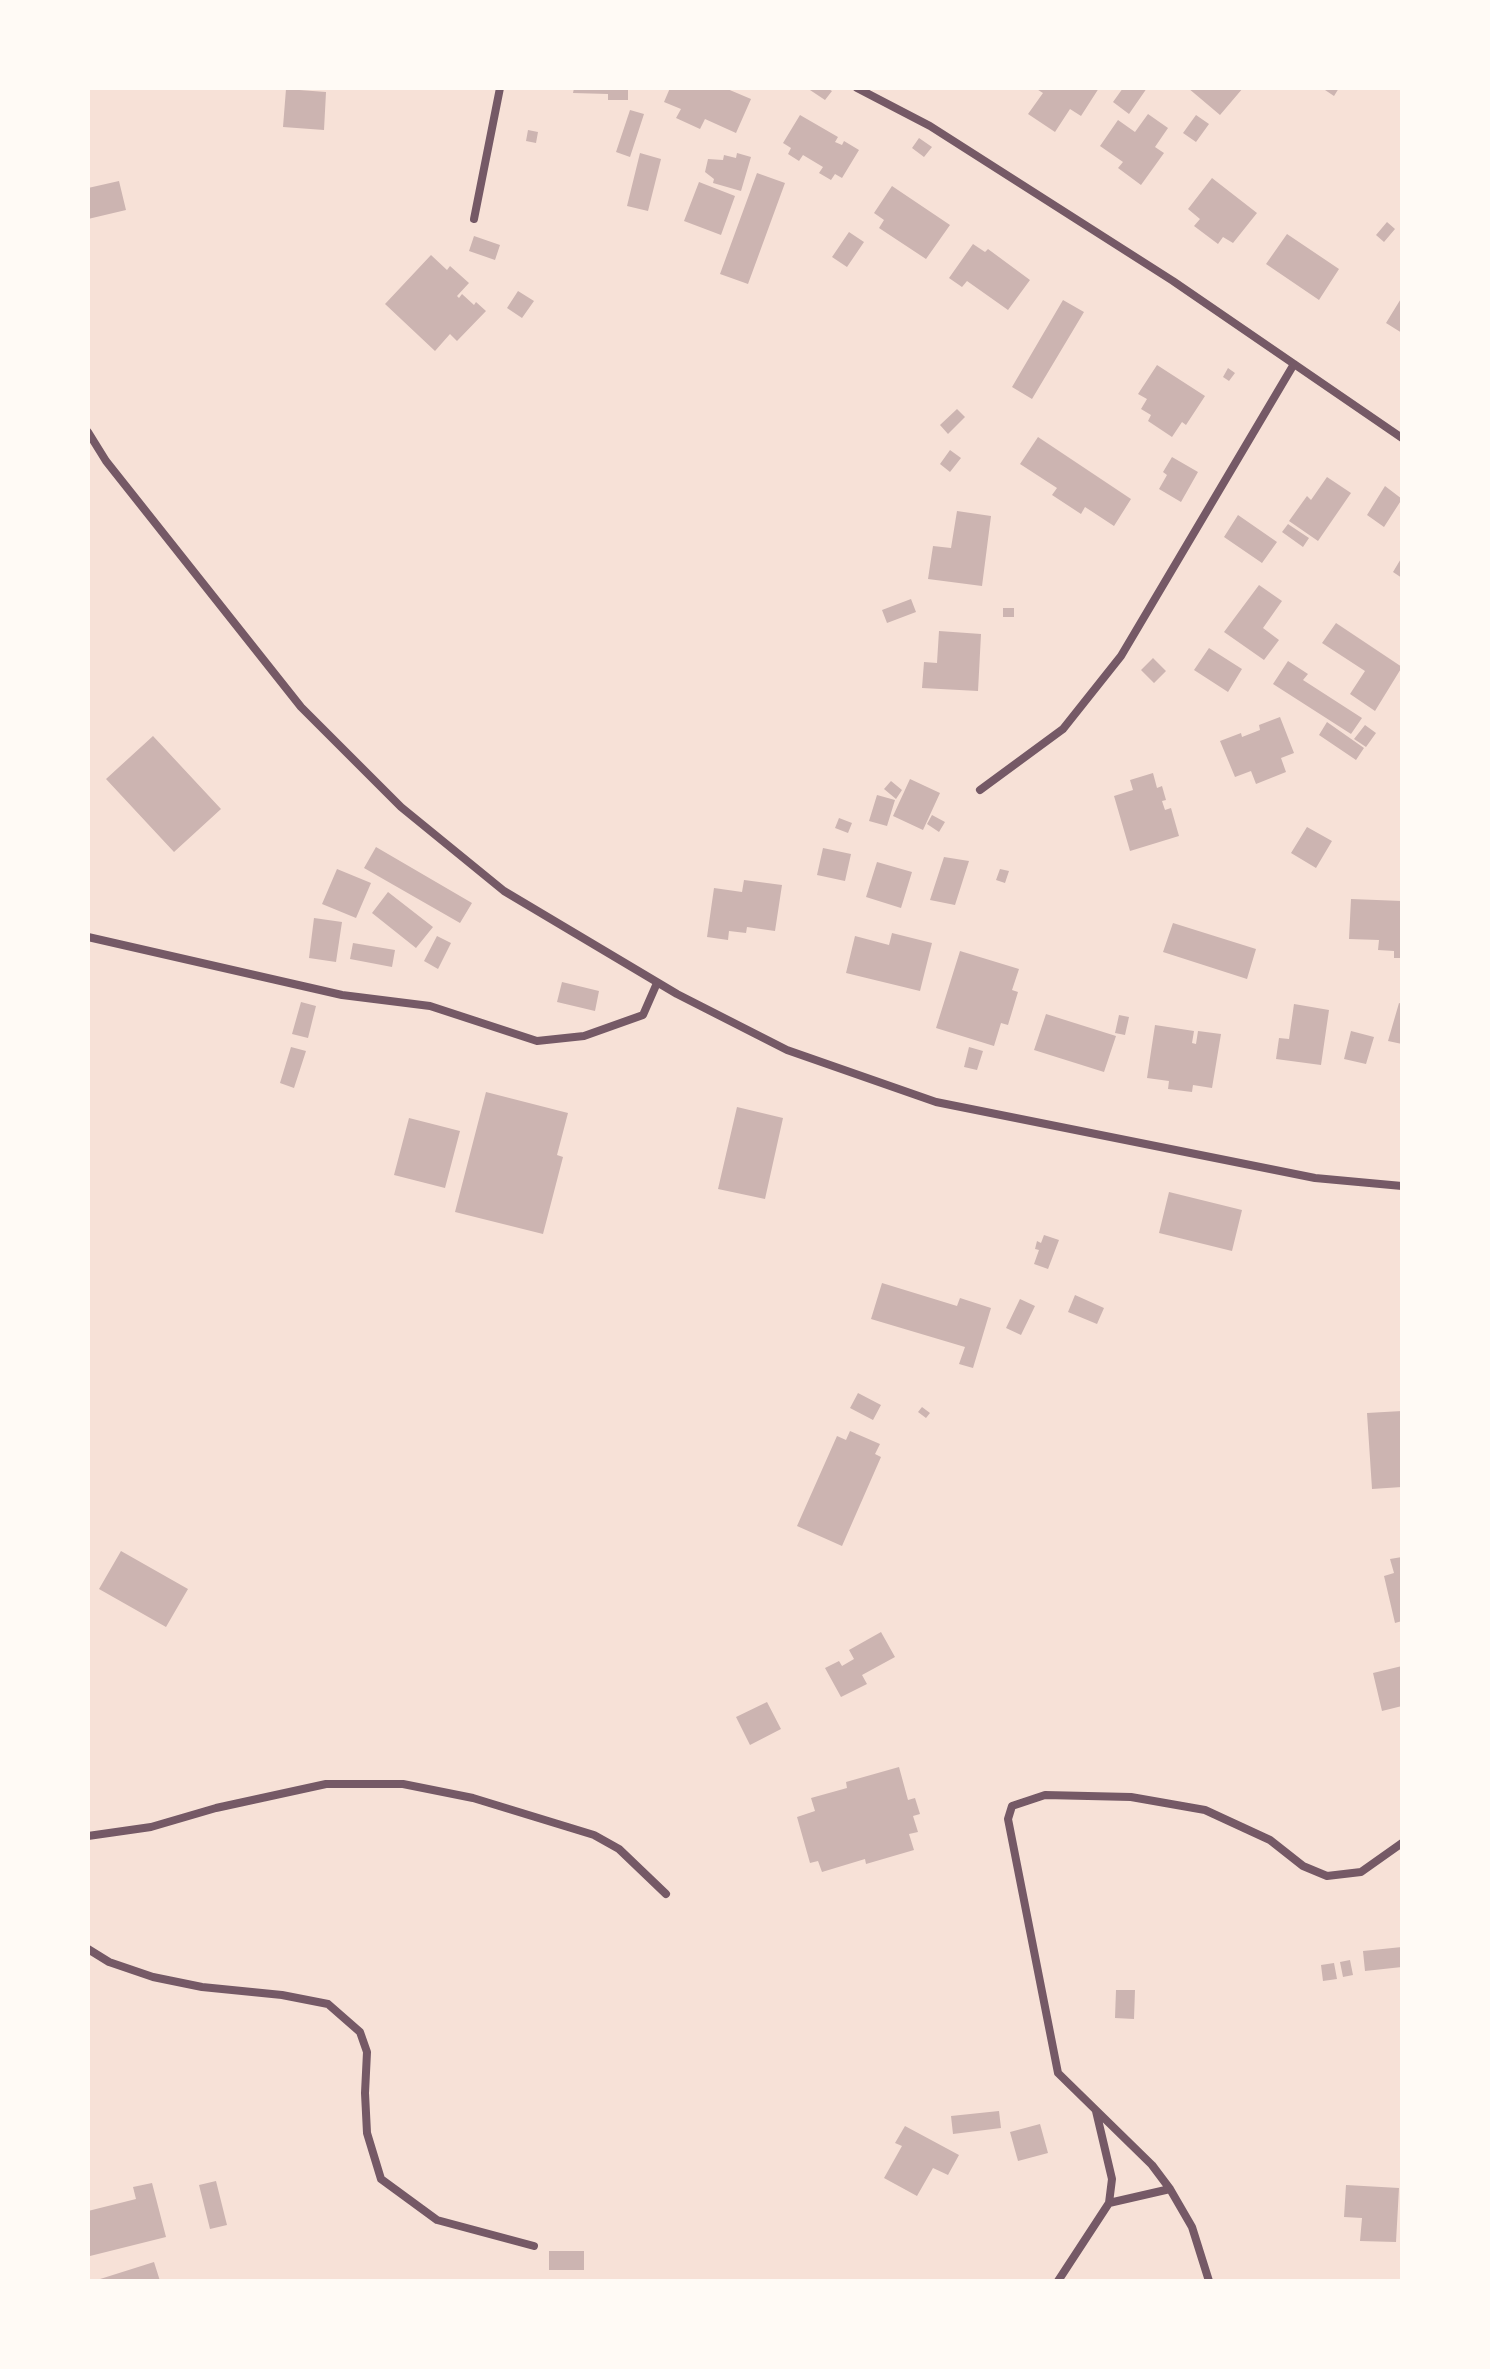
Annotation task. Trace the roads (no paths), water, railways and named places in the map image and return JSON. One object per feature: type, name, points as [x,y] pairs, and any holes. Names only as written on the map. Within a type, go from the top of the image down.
[{"type":"street","points":[[474,219],[500,88]]},
{"type":"street","points":[[857,88],[943,134],[1173,281],[1402,438]]},
{"type":"street","points":[[980,790],[1063,729],[1121,656],[1294,364]]},
{"type":"street","points":[[88,432],[106,461],[301,707],[401,807],[504,891],[657,983],[787,1050],[936,1102],[1315,1178],[1402,1186]]},
{"type":"street","points":[[88,937],[342,995],[430,1006],[537,1041],[584,1036],[643,1015],[657,983]]},
{"type":"street","points":[[88,1836],[151,1827],[216,1808],[326,1784],[403,1784],[485,1801],[594,1835],[619,1849],[666,1894]]},
{"type":"street","points":[[1209,2281],[1192,2227],[1170,2189],[1152,2165],[1058,2073],[1008,1819],[1012,1806],[1045,1795],[1131,1797],[1205,1810],[1270,1840],[1303,1866],[1327,1876],[1361,1872],[1402,1843]]},
{"type":"street","points":[[88,1949],[109,1962],[153,1977],[202,1987],[282,1995],[328,2004],[360,2032],[367,2052],[367,2133],[381,2179],[437,2220],[534,2246]]},
{"type":"street","points":[[1058,2281],[1109,2203],[1112,2179],[1096,2111]]},
{"type":"street","points":[[1109,2203],[1170,2189]]}]
